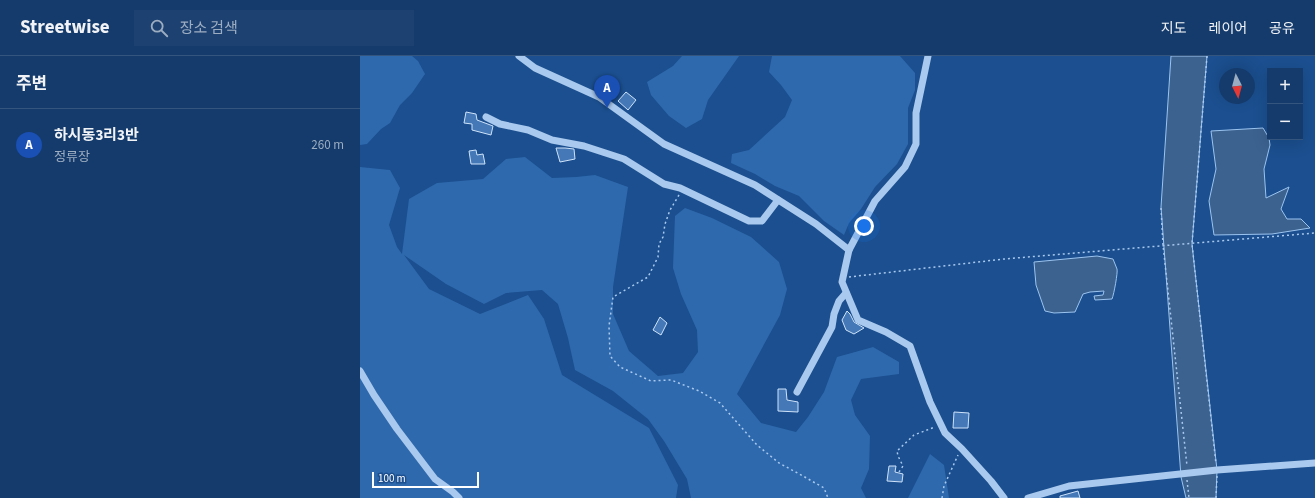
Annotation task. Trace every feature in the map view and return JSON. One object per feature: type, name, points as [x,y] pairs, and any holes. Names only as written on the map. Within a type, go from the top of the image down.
[{"type":"street","points":[[519,56],[535,68],[599,97],[664,144],[755,185],[816,224],[849,250]]},
{"type":"street","points":[[928,56],[916,113],[916,144],[905,167],[874,201],[849,250],[842,282],[858,320],[886,332],[910,346],[930,402],[945,433],[962,449],[1004,498]]},
{"type":"street","points":[[486,117],[500,124],[528,130],[552,140],[584,146],[624,159],[664,184],[686,190],[749,221],[762,221],[778,200]]},
{"type":"street","points":[[798,392],[832,326],[834,314],[839,301],[846,293]]},
{"type":"street","points":[[360,371],[397,429],[435,478],[459,498]]},
{"type":"street","points":[[1028,498],[1069,486],[1216,470],[1315,463]]},
{"type":"path","points":[[1207,56],[1192,244],[1216,470],[1216,498]]},
{"type":"path","points":[[686,190],[678,196],[670,210],[665,224],[658,257],[648,277],[613,296],[609,326],[610,356],[620,368],[652,381],[671,380],[699,391],[720,403],[757,445],[779,463],[824,488],[828,498]]},
{"type":"path","points":[[1161,208],[1187,455],[1189,498]]},
{"type":"path","points":[[842,278],[1004,259],[1315,233]]},
{"type":"path","points":[[899,472],[903,466],[898,456],[898,451],[914,435],[941,425]]},
{"type":"path","points":[[942,498],[944,486],[956,458],[962,449]]},
{"type":"shaded area","points":[[360,56],[412,56],[418,61],[425,74],[412,93],[400,105],[390,123],[381,129],[367,144],[360,145]]},
{"type":"shaded area","points":[[682,56],[739,56],[708,100],[702,119],[686,128],[669,116],[651,95],[647,82],[673,66]]},
{"type":"shaded area","points":[[772,56],[900,56],[915,73],[915,90],[908,108],[908,144],[897,164],[875,187],[861,209],[849,223],[844,235],[824,221],[799,196],[775,186],[755,174],[731,163],[732,154],[749,150],[785,117],[792,100],[769,72]]},
{"type":"shaded area","points":[[1171,56],[1207,56],[1192,244],[1217,470],[1216,498],[1186,498],[1181,477],[1161,207]]},
{"type":"shaded area","points":[[1263,128],[1267,135],[1267,140],[1269,140],[1270,145],[1264,169],[1266,198],[1289,187],[1281,209],[1287,219],[1301,219],[1310,228],[1272,234],[1214,235],[1209,201],[1216,169],[1211,131]]},
{"type":"shaded area","points":[[525,157],[552,178],[595,175],[628,187],[613,287],[613,314],[629,351],[658,376],[683,373],[698,352],[697,330],[681,294],[673,268],[675,216],[685,208],[712,218],[751,237],[779,262],[787,289],[780,315],[737,394],[761,423],[796,432],[808,417],[824,392],[837,357],[873,347],[899,362],[899,374],[861,379],[851,400],[855,415],[870,436],[869,469],[861,488],[866,498],[691,498],[687,479],[664,441],[648,419],[613,391],[575,370],[568,338],[558,304],[542,290],[506,293],[484,304],[446,284],[404,255],[429,289],[480,314],[528,295],[544,319],[562,375],[649,428],[678,485],[676,498],[360,498],[360,167],[390,170],[400,188],[389,225],[397,247],[402,254],[409,199],[437,183],[483,179],[506,159]]},
{"type":"shaded area","points":[[1097,256],[1113,259],[1117,269],[1116,283],[1112,299],[1095,300],[1094,296],[1103,295],[1104,291],[1090,292],[1083,294],[1075,312],[1054,313],[1045,311],[1036,285],[1034,262]]},
{"type":"shaded area","points":[[930,454],[944,465],[949,498],[908,498]]},
{"type":"building","points":[[626,92],[636,100],[628,110],[618,101]]},
{"type":"building","points":[[466,112],[476,114],[477,120],[493,126],[491,135],[472,130],[472,124],[464,123]]},
{"type":"building","points":[[556,148],[574,149],[575,159],[560,162]]},
{"type":"building","points":[[476,150],[477,155],[483,154],[485,164],[471,164],[469,151]]},
{"type":"building","points":[[847,311],[854,322],[864,328],[854,334],[846,330],[842,320]]},
{"type":"building","points":[[660,317],[667,323],[661,335],[653,330]]},
{"type":"building","points":[[778,389],[786,389],[787,400],[798,402],[798,412],[778,411]]},
{"type":"building","points":[[954,412],[969,413],[968,428],[953,428]]},
{"type":"building","points":[[889,466],[896,466],[895,472],[903,474],[902,482],[887,481]]},
{"type":"building","points":[[1078,491],[1080,498],[1060,498],[1060,496]]},
{"type":"place","name":"하시동3리3반","points":[[607,108]]}]
